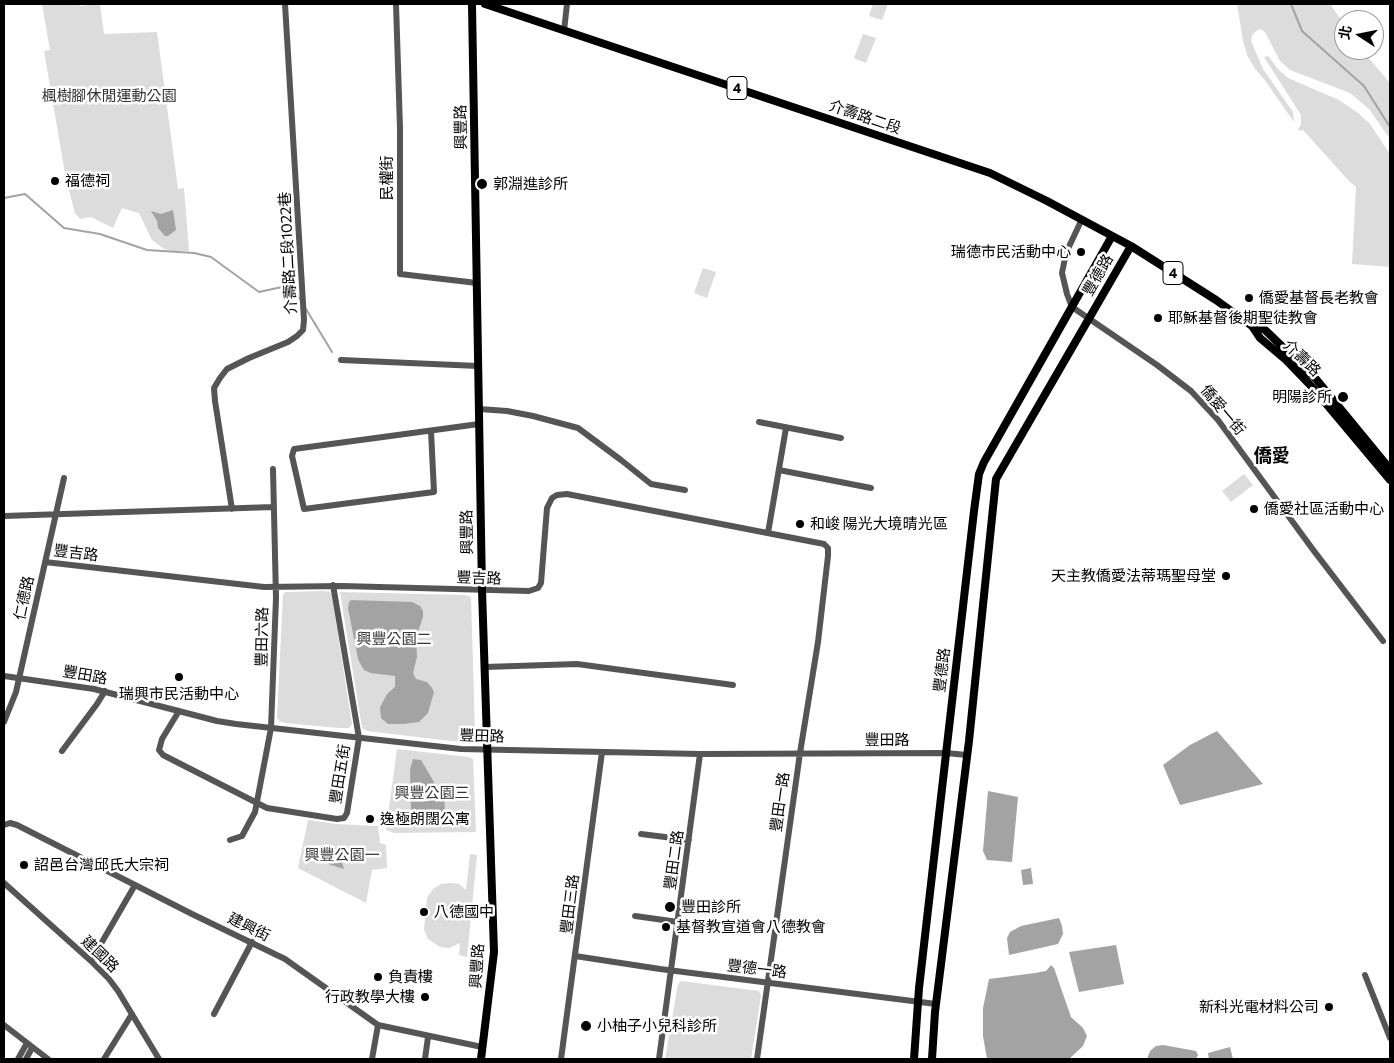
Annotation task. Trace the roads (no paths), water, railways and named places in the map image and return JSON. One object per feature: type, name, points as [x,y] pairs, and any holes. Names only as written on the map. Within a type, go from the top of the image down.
[{"type":"main road","name":"興豐路","points":[[472,4],[482,590],[494,952],[481,1059]]},
{"type":"main road","name":"介壽路二段","points":[[485,4],[990,173],[1131,246],[1216,300]]},
{"type":"main road","name":"豐德路","points":[[914,1059],[918,1002],[946,753],[980,474],[984,462],[1112,236]]},
{"type":"main road","name":"豐德路","points":[[932,1059],[936,1004],[967,755],[996,479],[1131,246]]},
{"type":"main road","name":"介壽路","points":[[1216,300],[1252,326],[1260,338],[1286,360],[1312,387],[1390,480]]},
{"type":"main road","name":"介壽路","points":[[1252,326],[1264,329],[1316,378],[1390,469]]},
{"type":"street","name":"介壽路二段1022巷","points":[[232,509],[214,388],[227,369],[288,342],[303,330],[285,4]]},
{"type":"street","name":"民權街","points":[[396,4],[400,128],[400,274],[477,283]]},
{"type":"street","points":[[564,31],[567,4]]},
{"type":"street","name":"豐德路","points":[[1082,220],[1066,253],[1062,272],[1072,307],[1089,318]]},
{"type":"street","name":"僑愛一街","points":[[1089,318],[1157,365],[1198,398],[1223,427],[1383,641]]},
{"type":"street","points":[[342,360],[478,366]]},
{"type":"street","points":[[479,409],[507,411],[578,428],[650,484],[685,490]]},
{"type":"street","points":[[759,422],[841,438]]},
{"type":"street","points":[[431,431],[434,492],[304,509],[292,456],[294,449],[479,424]]},
{"type":"street","points":[[768,533],[786,428]]},
{"type":"street","name":"豐田六路","points":[[230,840],[242,836],[255,812],[271,728],[275,587],[272,469]]},
{"type":"street","points":[[779,470],[871,488]]},
{"type":"street","name":"仁德路","points":[[4,722],[16,692],[64,478]]},
{"type":"street","name":"豐吉路","points":[[45,562],[255,586],[333,585],[529,592],[538,588],[541,583],[547,508],[552,498],[556,495],[566,494],[816,542],[824,544],[828,548]]},
{"type":"street","points":[[4,516],[273,507]]},
{"type":"street","name":"豐田一路","points":[[757,1059],[800,753],[818,642],[828,548]]},
{"type":"street","name":"豐田五街","points":[[256,803],[267,808],[337,819],[344,818],[347,813],[359,738],[333,585]]},
{"type":"street","points":[[485,667],[577,664],[733,685]]},
{"type":"street","name":"豐田路","points":[[4,676],[105,691],[217,721],[461,749],[700,754],[946,753],[967,755]]},
{"type":"street","points":[[62,751],[105,691]]},
{"type":"street","points":[[179,711],[162,739],[158,750],[160,753],[256,803]]},
{"type":"street","name":"豐田三路","points":[[561,1059],[602,752]]},
{"type":"street","name":"豐田二路","points":[[659,1059],[700,754]]},
{"type":"street","name":"建興街","points":[[4,825],[10,823],[16,825],[285,959],[378,1026],[482,1048]]},
{"type":"street","points":[[641,834],[689,840]]},
{"type":"street","name":"建國路","points":[[4,883],[91,961],[118,991],[159,1059]]},
{"type":"street","points":[[91,961],[135,885]]},
{"type":"street","points":[[635,916],[678,922]]},
{"type":"street","points":[[214,1014],[252,942]]},
{"type":"street","name":"豐德一路","points":[[575,956],[936,1004]]},
{"type":"street","points":[[1365,975],[1390,1038]]},
{"type":"street","points":[[104,1059],[132,1014]]},
{"type":"street","points":[[4,1025],[48,1059]]},
{"type":"street","points":[[372,1059],[378,1026]]},
{"type":"street","points":[[425,1059],[428,1037]]},
{"type":"street","points":[[18,1059],[30,1045]]},
{"type":"street","points":[[26,1059],[30,1045]]},
{"type":"waterway","points":[[1291,4],[1302,31],[1364,86],[1390,127]]},
{"type":"waterway","points":[[4,198],[25,194],[64,228],[100,234],[147,250],[194,253],[211,257],[259,292],[291,285],[300,299]]},
{"type":"waterway","points":[[306,309],[332,352]]},
{"type":"place","name":"福德祠","points":[[55,181]]},
{"type":"place","name":"郭淵進診所","points":[[482,184]]},
{"type":"place","name":"瑞德市民活動中心","points":[[1081,252]]},
{"type":"place","name":"僑愛基督長老教會","points":[[1249,298]]},
{"type":"place","name":"耶穌基督後期聖徒教會","points":[[1158,318]]},
{"type":"place","name":"明陽診所","points":[[1343,397]]},
{"type":"place","name":"僑愛社區活動中心","points":[[1254,509]]},
{"type":"place","name":"和峻 陽光大境晴光區","points":[[800,524]]},
{"type":"place","name":"天主教僑愛法蒂瑪聖母堂","points":[[1226,576]]},
{"type":"place","name":"瑞興市民活動中心","points":[[179,677]]},
{"type":"place","name":"逸極朗闊公寓","points":[[370,819]]},
{"type":"place","name":"詔邑台灣邱氏大宗祠","points":[[24,865]]},
{"type":"place","name":"豐田診所","points":[[670,907]]},
{"type":"place","name":"八德國中","points":[[424,912]]},
{"type":"place","name":"基督教宣道會八德教會","points":[[666,927]]},
{"type":"place","name":"負責樓","points":[[378,977]]},
{"type":"place","name":"行政教學大樓","points":[[425,997]]},
{"type":"place","name":"新科光電材料公司","points":[[1329,1007]]},
{"type":"place","name":"小柚子小兒科診所","points":[[586,1026]]},
{"type":"district","name":"僑愛","points":[[1272,456]]},
{"type":"park label","name":"楓樹腳休閒運動公園","points":[[109,96]]},
{"type":"park label","name":"興豐公園二","points":[[394,639]]},
{"type":"park label","name":"興豐公園三","points":[[432,793]]},
{"type":"park label","name":"興豐公園一","points":[[342,855]]}]
